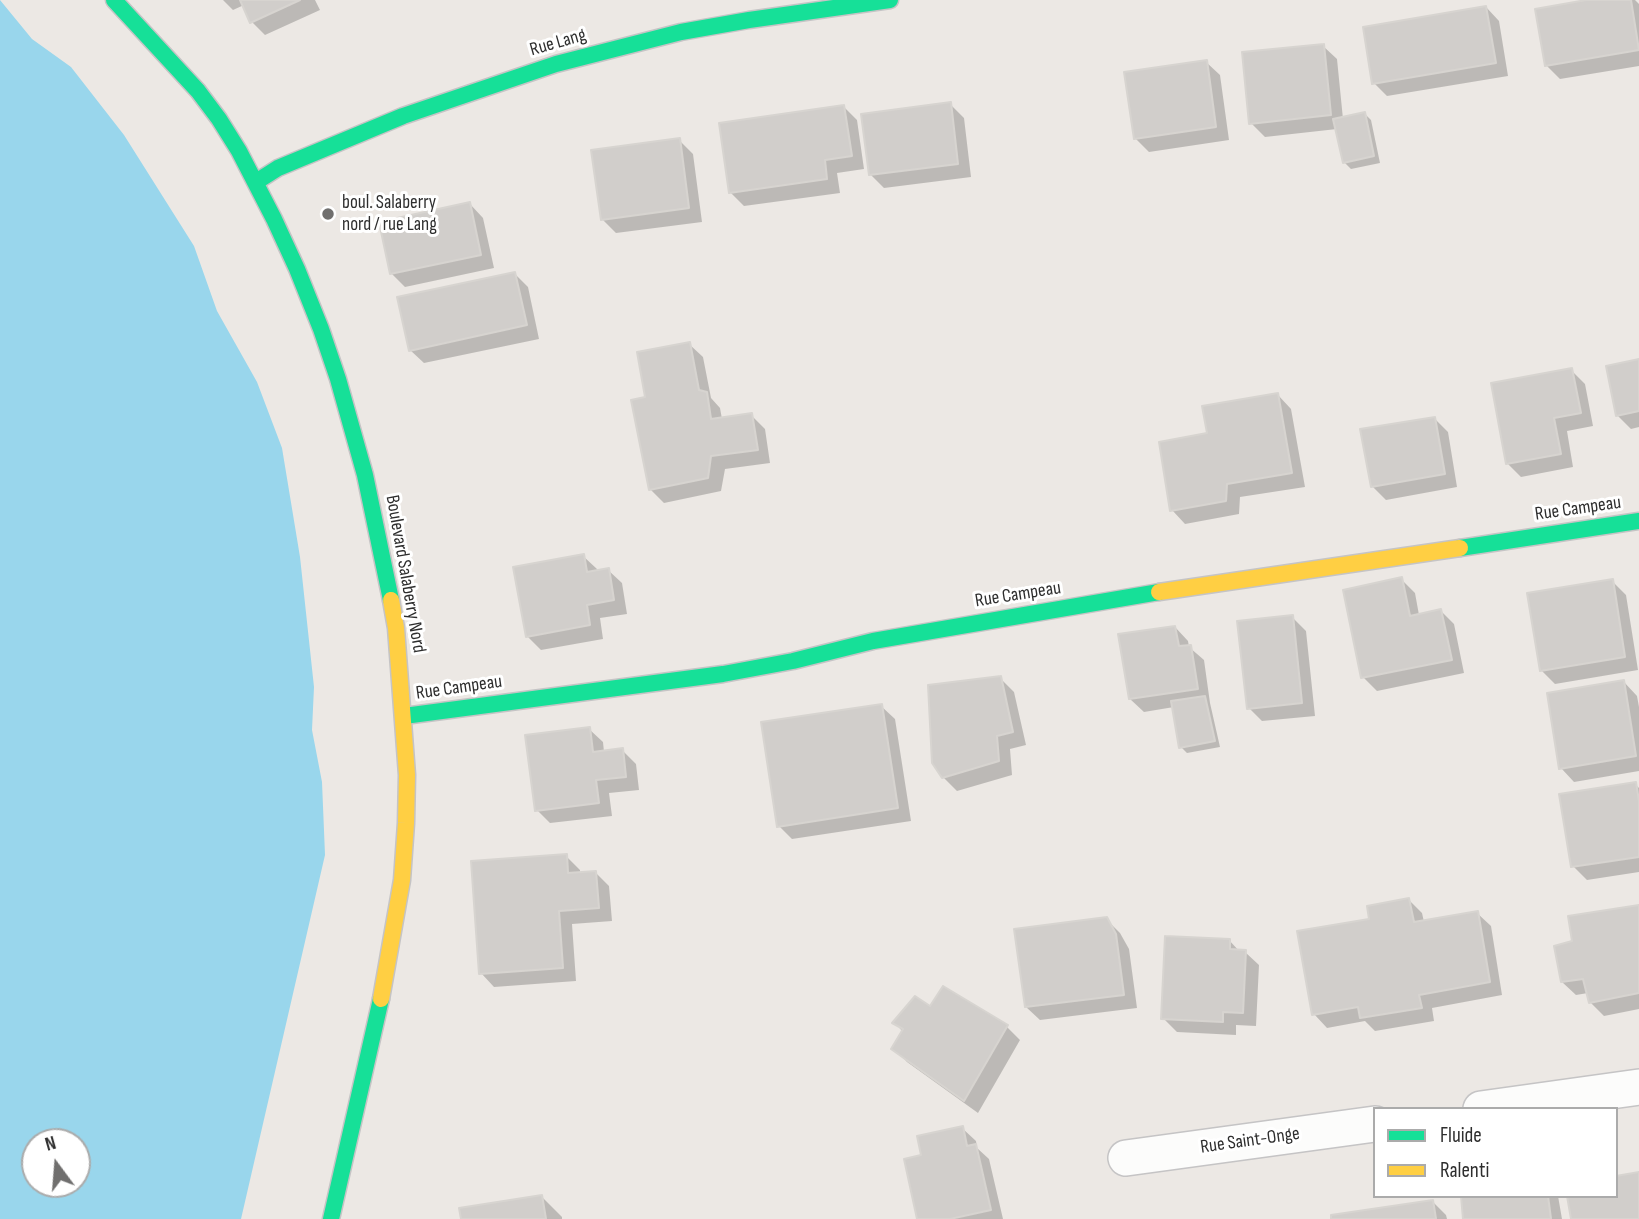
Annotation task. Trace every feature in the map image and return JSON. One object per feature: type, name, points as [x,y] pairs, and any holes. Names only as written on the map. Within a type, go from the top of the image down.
[{"type":"street","name":"Boulevard Salaberry Nord","points":[[114,0],[198,91],[226,130],[256,182],[297,269],[321,329],[351,423],[365,474],[388,583],[396,628],[404,716],[407,799],[402,880],[384,987],[331,1219]]},
{"type":"street","name":"Rue Lang","points":[[256,182],[289,163],[404,116],[556,64],[681,32],[890,0]]},
{"type":"street","name":"Rue Campeau","points":[[404,716],[723,674],[793,661],[873,641],[1180,589],[1639,522]]},
{"type":"street","points":[[1495,1107],[1639,1087]]},
{"type":"street","name":"Rue Saint-Onge","points":[[1126,1158],[1373,1124]]},
{"type":"water","points":[[0,0],[32,39],[71,67],[124,135],[194,246],[217,311],[257,382],[282,448],[300,557],[314,687],[312,730],[322,782],[325,855],[241,1219],[0,1219]]},
{"type":"building","points":[[240,0],[300,0],[250,23]]},
{"type":"building","points":[[1586,0],[1631,0],[1639,50],[1545,66],[1535,9]]},
{"type":"building","points":[[1486,6],[1496,63],[1372,84],[1363,27]]},
{"type":"building","points":[[1324,44],[1331,115],[1249,124],[1242,52]]},
{"type":"building","points":[[1207,60],[1216,127],[1134,139],[1124,72]]},
{"type":"building","points":[[951,102],[958,164],[869,175],[861,114]]},
{"type":"building","points":[[844,105],[852,156],[825,160],[827,179],[729,193],[719,123]]},
{"type":"building","points":[[1365,112],[1374,156],[1343,163],[1333,119]]},
{"type":"building","points":[[680,138],[689,208],[601,220],[591,150]]},
{"type":"building","points":[[470,202],[481,255],[390,274],[379,222]]},
{"type":"building","points":[[515,272],[527,325],[409,351],[397,297]]},
{"type":"building","points":[[690,342],[699,390],[707,392],[711,419],[752,413],[758,450],[711,456],[708,478],[649,490],[631,400],[645,397],[637,352]]},
{"type":"building","points":[[1639,359],[1639,411],[1616,416],[1606,366]]},
{"type":"building","points":[[1572,368],[1581,413],[1554,418],[1561,454],[1506,464],[1491,383]]},
{"type":"building","points":[[1278,393],[1292,473],[1227,484],[1226,501],[1170,511],[1159,442],[1207,433],[1202,406]]},
{"type":"building","points":[[1435,417],[1445,474],[1371,487],[1360,429]]},
{"type":"building","points":[[584,554],[587,572],[609,568],[614,600],[587,605],[590,625],[526,637],[513,567]]},
{"type":"building","points":[[1402,577],[1410,616],[1441,609],[1452,660],[1361,678],[1343,590]]},
{"type":"building","points":[[1613,579],[1625,657],[1540,671],[1527,593]]},
{"type":"building","points":[[1293,615],[1302,703],[1247,709],[1237,621]]},
{"type":"building","points":[[1175,626],[1179,646],[1191,645],[1198,689],[1129,699],[1118,634]]},
{"type":"building","points":[[1001,676],[1013,732],[997,736],[999,761],[942,778],[932,763],[928,685]]},
{"type":"building","points":[[1624,680],[1636,756],[1559,769],[1547,693]]},
{"type":"building","points":[[1205,696],[1215,741],[1179,748],[1171,701]]},
{"type":"building","points":[[882,704],[898,808],[777,827],[761,722]]},
{"type":"building","points":[[590,727],[593,752],[623,748],[626,777],[596,780],[599,803],[535,811],[525,735]]},
{"type":"building","points":[[1636,782],[1639,801],[1639,857],[1571,867],[1559,794]]},
{"type":"building","points":[[567,854],[568,873],[596,871],[599,908],[559,911],[563,968],[479,974],[471,861]]},
{"type":"building","points":[[1409,898],[1414,922],[1478,911],[1490,982],[1419,995],[1422,1008],[1360,1018],[1358,1007],[1312,1015],[1297,931],[1369,919],[1367,906]]},
{"type":"building","points":[[1639,905],[1639,993],[1589,1003],[1583,979],[1561,982],[1554,946],[1572,941],[1568,916]]},
{"type":"building","points":[[1107,917],[1116,934],[1124,995],[1025,1007],[1014,929]]},
{"type":"building","points":[[1165,936],[1230,939],[1230,949],[1246,950],[1243,1013],[1223,1012],[1223,1022],[1161,1019]]},
{"type":"building","points":[[943,986],[1008,1025],[964,1101],[891,1049],[903,1029],[892,1023],[915,996],[930,1006]]},
{"type":"building","points":[[963,1126],[967,1146],[976,1144],[991,1210],[950,1219],[917,1219],[904,1159],[921,1155],[917,1136]]},
{"type":"building","points":[[1639,1172],[1639,1219],[1571,1219],[1567,1198],[1618,1198],[1618,1176]]},
{"type":"building","points":[[542,1195],[546,1219],[461,1219],[459,1208]]},
{"type":"building","points":[[1461,1198],[1548,1198],[1551,1219],[1463,1219]]},
{"type":"building","points":[[1433,1200],[1436,1219],[1331,1219],[1331,1215]]},
{"type":"traffic: fast","points":[[114,0],[198,91],[219,119],[239,151],[274,219],[297,269],[338,379],[365,475],[391,600]]},
{"type":"traffic: fast","points":[[256,182],[278,168],[403,116],[556,64],[681,32],[890,0]]},
{"type":"traffic: fast","points":[[1460,548],[1639,521]]},
{"type":"traffic: fast","points":[[404,716],[723,674],[793,661],[873,641],[1159,592]]},
{"type":"traffic: fast","points":[[331,1219],[381,999]]},
{"type":"traffic: slow","points":[[1159,592],[1460,548]]},
{"type":"traffic: slow","points":[[381,999],[402,880],[406,823],[407,775],[396,628],[391,600]]},
{"type":"place","name":"boul. Salaberry nord / rue Lang","points":[[328,214]]}]
